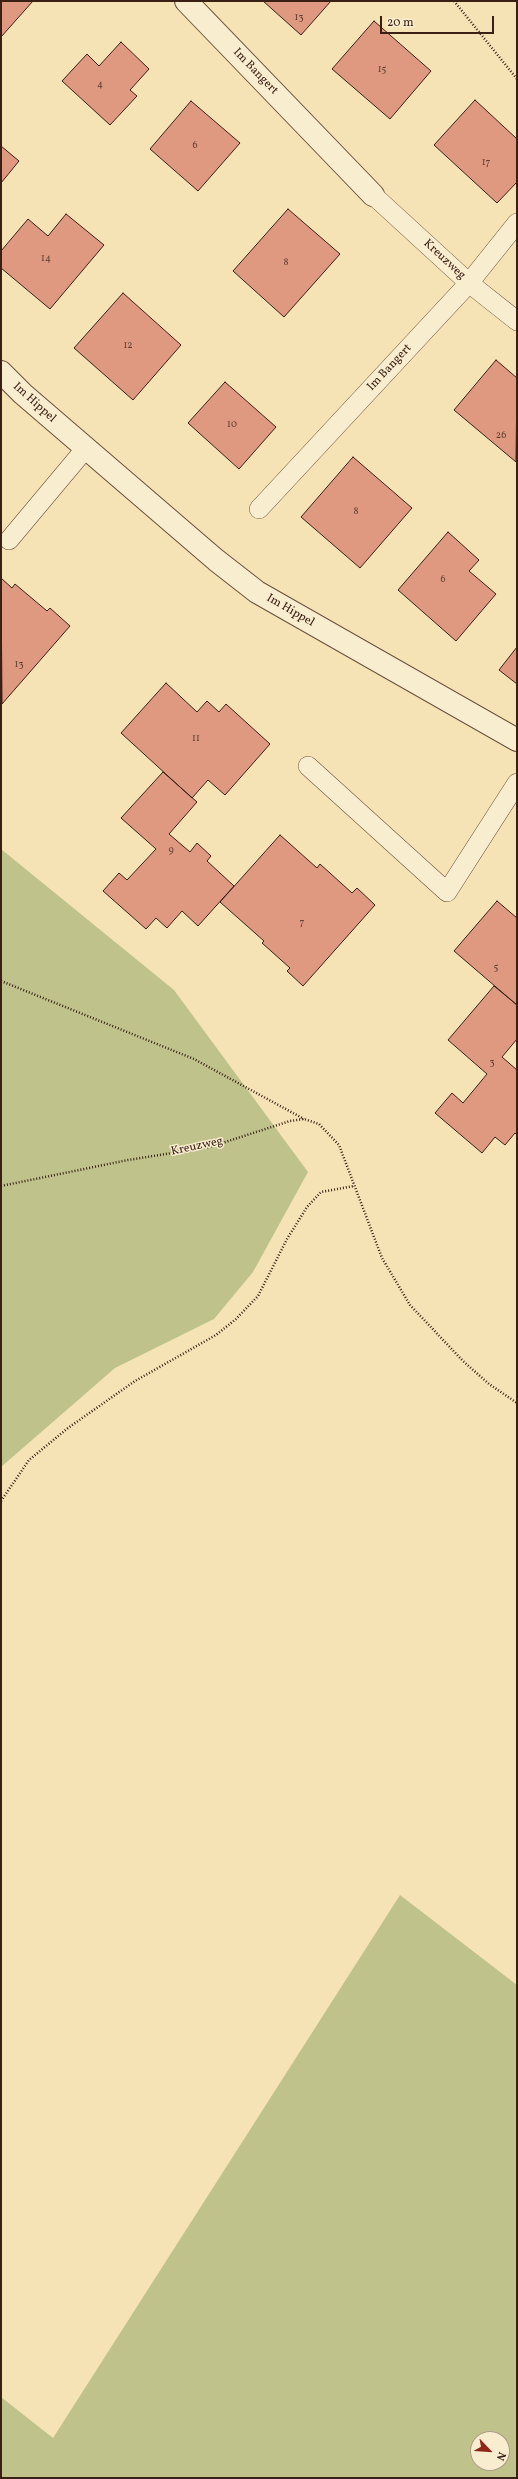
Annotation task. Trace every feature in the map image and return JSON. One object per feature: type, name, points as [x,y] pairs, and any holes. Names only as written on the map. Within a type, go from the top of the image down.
[{"type":"street","name":"Im Bangert","points":[[186,1],[374,195]]},
{"type":"street","name":"Im Hippel","points":[[1,372],[23,394],[257,592],[517,740]]},
{"type":"lane","name":"Kreuzweg","points":[[374,195],[469,283],[517,321]]},
{"type":"lane","name":"Im Bangert","points":[[259,509],[469,283],[517,223]]},
{"type":"lane","points":[[8,540],[86,448]]},
{"type":"lane","points":[[308,766],[447,892],[517,783]]},
{"type":"path","points":[[454,1],[517,79]]},
{"type":"path","points":[[1,981],[194,1059],[304,1118],[319,1124],[339,1145],[382,1258],[410,1305],[463,1361],[490,1384],[517,1403]]},
{"type":"path","name":"Kreuzweg","points":[[1,1186],[128,1160],[210,1147],[290,1121],[304,1118]]},
{"type":"path","points":[[1,1501],[29,1460],[68,1428],[135,1380],[216,1335],[236,1319],[258,1296],[287,1239],[307,1207],[321,1192],[354,1186]]},
{"type":"green space","points":[[1,849],[174,990],[308,1172],[253,1272],[214,1319],[115,1368],[1,1467]]},
{"type":"green space","points":[[400,1895],[517,1985],[517,2478],[1,2478],[1,2397],[53,2438]]},
{"type":"building","points":[[1,1],[33,1],[1,37]]},
{"type":"building","points":[[263,1],[331,1],[301,35]]},
{"type":"building","points":[[374,21],[431,71],[390,119],[332,69]]},
{"type":"building","points":[[121,42],[149,69],[130,90],[137,96],[110,125],[62,81],[87,54],[99,66]]},
{"type":"building","points":[[475,100],[517,139],[517,182],[497,203],[434,145]]},
{"type":"building","points":[[191,101],[240,143],[198,191],[150,149]]},
{"type":"building","points":[[1,146],[19,161],[1,183]]},
{"type":"building","points":[[288,209],[340,254],[284,317],[233,271]]},
{"type":"building","points":[[66,214],[104,245],[50,309],[1,268],[1,251],[28,219],[48,236]]},
{"type":"building","points":[[123,293],[181,345],[133,400],[74,348]]},
{"type":"building","points":[[496,360],[517,378],[516,462],[454,410]]},
{"type":"building","points":[[225,382],[276,427],[239,469],[188,423]]},
{"type":"building","points":[[353,457],[412,508],[360,568],[301,517]]},
{"type":"building","points":[[448,532],[479,560],[469,571],[496,594],[456,641],[398,590]]},
{"type":"building","points":[[1,578],[12,588],[15,584],[47,611],[50,608],[70,626],[2,704]]},
{"type":"building","points":[[517,647],[517,684],[499,670]]},
{"type":"building","points":[[166,683],[197,712],[207,701],[219,712],[226,704],[270,744],[225,795],[208,780],[192,798],[121,733]]},
{"type":"building","points":[[163,772],[197,802],[169,834],[190,852],[197,843],[211,856],[207,861],[234,886],[198,926],[182,911],[167,928],[156,918],[146,929],[103,891],[119,873],[127,880],[156,849],[121,818]]},
{"type":"building","points":[[280,835],[317,868],[320,864],[352,893],[357,888],[375,905],[303,986],[287,971],[290,968],[262,943],[264,941],[220,902]]},
{"type":"building","points":[[497,901],[517,918],[517,1005],[454,951]]},
{"type":"building","points":[[494,986],[517,1005],[517,1039],[502,1057],[517,1070],[517,1135],[515,1133],[505,1145],[495,1137],[482,1153],[435,1113],[452,1093],[463,1103],[487,1074],[448,1040]]}]
